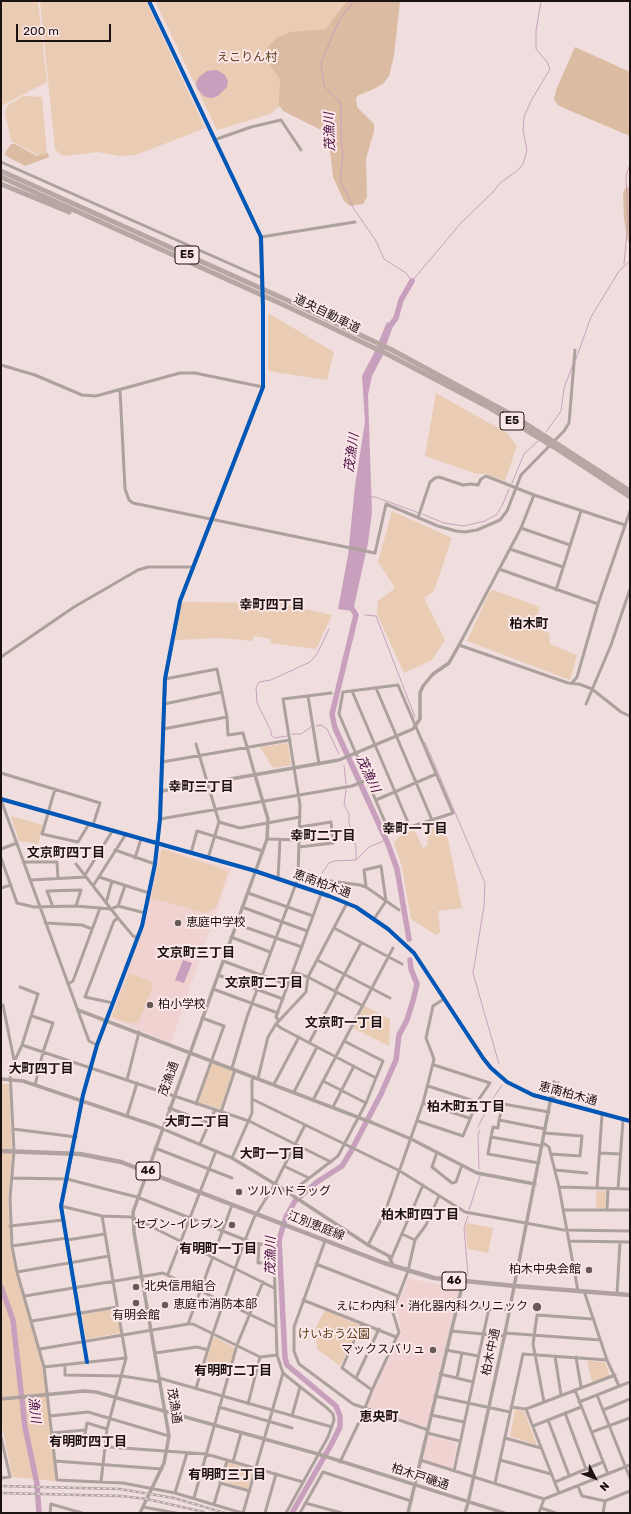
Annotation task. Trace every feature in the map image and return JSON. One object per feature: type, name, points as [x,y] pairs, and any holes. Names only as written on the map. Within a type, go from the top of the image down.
[{"type":"highway","name":"道央自動車道","points":[[1,170],[282,298],[390,353],[527,424],[630,491]]},
{"type":"highway","name":"道央自動車道","points":[[1,177],[134,239],[370,343]]},
{"type":"highway","points":[[1,184],[134,239]]},
{"type":"highway","name":"道央自動車道","points":[[390,353],[490,408],[554,447],[630,497]]},
{"type":"main road","name":"江別恵庭線","points":[[1,1151],[72,1154],[109,1158],[147,1171],[280,1224],[393,1266],[442,1279],[463,1282],[630,1294]]},
{"type":"street","points":[[149,1],[261,237],[262,285]]},
{"type":"street","points":[[214,140],[251,127],[281,120],[301,150]]},
{"type":"street","points":[[1,162],[262,278]]},
{"type":"street","points":[[261,237],[355,222]]},
{"type":"street","points":[[87,1362],[61,1206],[82,1101],[97,1045],[138,938],[145,913],[155,864],[162,791],[165,679],[180,601],[263,387],[263,300]]},
{"type":"street","points":[[120,390],[125,489],[129,500],[133,503],[375,553],[386,504],[419,515],[438,526],[465,532],[486,528],[505,516],[521,475],[558,438],[569,423],[572,371],[576,350]]},
{"type":"street","points":[[1,365],[35,374],[82,395],[96,396],[180,373],[195,373],[263,387]]},
{"type":"street","points":[[419,515],[430,482],[435,478],[439,477],[463,485],[478,485],[481,479],[486,476],[534,495],[625,525]]},
{"type":"street","points":[[162,791],[319,764],[354,754],[416,726],[420,719],[420,693],[423,686],[433,674],[449,663],[510,550],[521,528],[534,495]]},
{"type":"street","points":[[556,590],[581,511]]},
{"type":"street","points":[[572,683],[577,677],[598,604],[630,511]]},
{"type":"street","points":[[521,528],[570,545]]},
{"type":"street","points":[[510,550],[563,567]]},
{"type":"street","points":[[1,657],[74,607],[138,570],[148,567],[192,567]]},
{"type":"street","points":[[499,570],[598,604]]},
{"type":"street","points":[[586,704],[611,645],[630,589]]},
{"type":"street","points":[[459,645],[568,683],[592,689],[621,712],[630,716]]},
{"type":"street","points":[[165,679],[218,669],[227,717],[228,735],[242,733],[255,775]]},
{"type":"street","points":[[399,686],[416,726],[453,813],[410,827],[400,828],[385,822],[354,754],[338,714],[343,692],[399,686]]},
{"type":"street","points":[[376,688],[432,820]]},
{"type":"street","points":[[352,691],[410,827]]},
{"type":"street","points":[[164,704],[222,692]]},
{"type":"street","points":[[221,1112],[252,1004],[298,878],[300,817],[283,699],[331,694]]},
{"type":"street","points":[[308,696],[319,764]]},
{"type":"street","points":[[163,729],[227,717]]},
{"type":"street","points":[[162,762],[290,740]]},
{"type":"street","points":[[196,744],[219,822],[208,858]]},
{"type":"street","points":[[1,774],[55,789],[100,803],[91,824],[78,842],[42,834],[55,789]]},
{"type":"street","points":[[376,800],[436,774]]},
{"type":"street","name":"茂漁通","points":[[140,1513],[162,1469],[168,1451],[169,1436],[132,1217],[137,1197],[162,1127],[267,839],[268,823],[255,775]]},
{"type":"street","points":[[160,819],[357,784],[366,780]]},
{"type":"street","points":[[1,799],[89,1041],[97,1045]]},
{"type":"street","name":"恵南柏木通","points":[[1,799],[255,872],[347,903],[374,919],[397,936],[414,953],[483,1058],[501,1078],[526,1092],[630,1121]]},
{"type":"street","points":[[219,822],[240,828],[300,817]]},
{"type":"street","points":[[299,847],[333,843],[331,822],[300,827]]},
{"type":"street","points":[[86,876],[113,830]]},
{"type":"street","points":[[191,853],[197,831],[263,851]]},
{"type":"street","points":[[94,886],[126,834]]},
{"type":"street","points":[[135,858],[141,839]]},
{"type":"street","points":[[267,839],[299,840]]},
{"type":"street","points":[[278,879],[280,840]]},
{"type":"street","points":[[1,849],[16,843]]},
{"type":"street","points":[[115,850],[155,864]]},
{"type":"street","points":[[1,858],[3,868],[17,903],[40,907],[76,906],[111,909],[118,906],[145,913]]},
{"type":"street","points":[[23,862],[58,862],[58,878]]},
{"type":"street","points":[[76,864],[133,936],[138,938]]},
{"type":"street","points":[[366,887],[364,870],[381,866],[386,901],[374,919]]},
{"type":"street","points":[[30,880],[86,876]]},
{"type":"street","points":[[99,877],[149,892]]},
{"type":"street","points":[[106,903],[112,880]]},
{"type":"street","points":[[376,1078],[299,1037],[277,1022],[276,1017],[321,894],[330,881],[366,887],[399,910]]},
{"type":"street","points":[[1,888],[11,885]]},
{"type":"street","points":[[118,906],[125,886]]},
{"type":"street","points":[[53,907],[47,891],[80,890],[76,906]]},
{"type":"street","points":[[248,893],[313,916]]},
{"type":"street","points":[[232,1158],[252,1113],[252,1081],[256,1078],[268,1037],[277,1022],[306,992],[308,977],[347,903]]},
{"type":"street","points":[[242,907],[307,931]]},
{"type":"street","points":[[68,984],[72,981],[100,908]]},
{"type":"street","points":[[113,1003],[85,997],[114,921],[118,918]]},
{"type":"street","points":[[46,923],[82,925],[92,929]]},
{"type":"street","points":[[236,924],[302,947]]},
{"type":"street","points":[[334,928],[402,964]]},
{"type":"street","points":[[231,938],[270,952]]},
{"type":"street","points":[[309,1043],[361,943]]},
{"type":"street","points":[[313,1100],[393,948]]},
{"type":"street","points":[[317,960],[390,998]]},
{"type":"street","points":[[223,961],[288,985]]},
{"type":"street","points":[[293,972],[308,977],[363,1006]]},
{"type":"street","points":[[218,975],[283,999]]},
{"type":"street","points":[[20,987],[38,994],[22,1045],[10,1071],[12,1080],[14,1151],[10,1226],[17,1272],[44,1367],[54,1443],[57,1480],[123,1483],[175,1493],[242,1513],[250,1491],[283,1373]]},
{"type":"street","points":[[213,989],[278,1013]]},
{"type":"street","points":[[368,1245],[385,1212],[424,1103],[434,1065],[434,1060],[426,1038],[433,1006],[444,999]]},
{"type":"street","points":[[3,1005],[14,1060]]},
{"type":"street","points":[[78,1010],[361,1118],[411,1139],[483,1174],[535,1184]]},
{"type":"street","points":[[32,1016],[53,1023],[43,1052],[35,1085]]},
{"type":"street","points":[[196,1104],[224,1026],[202,1018]]},
{"type":"street","points":[[127,1080],[139,1032]]},
{"type":"street","points":[[274,1084],[299,1037]]},
{"type":"street","points":[[292,1195],[295,1189],[331,1162],[347,1146],[361,1118],[383,1062],[344,1041]]},
{"type":"street","points":[[22,1045],[248,1121],[331,1162]]},
{"type":"street","points":[[294,1092],[317,1047]]},
{"type":"street","points":[[418,1121],[462,1136],[477,1102],[490,1083],[434,1065]]},
{"type":"street","points":[[333,1107],[354,1066]]},
{"type":"street","points":[[3,1079],[35,1085],[162,1127],[232,1158],[391,1259]]},
{"type":"street","points":[[323,1081],[366,1103]]},
{"type":"street","points":[[127,1116],[137,1083]]},
{"type":"street","name":"柏木中通","points":[[465,1513],[505,1334],[548,1112],[552,1099],[555,1096],[556,1083]]},
{"type":"street","points":[[428,1086],[477,1102]]},
{"type":"street","points":[[252,1099],[400,1171],[465,1212],[568,1230],[630,1231]]},
{"type":"street","points":[[424,1103],[469,1118]]},
{"type":"street","points":[[539,1163],[488,1154],[491,1137],[493,1127],[498,1128],[502,1104],[548,1112]]},
{"type":"street","points":[[169,1108],[209,1123]]},
{"type":"street","points":[[200,1144],[215,1110]]},
{"type":"street","points":[[597,1188],[602,1114]]},
{"type":"street","points":[[499,1120],[545,1131],[582,1136],[580,1156],[551,1154]]},
{"type":"street","points":[[618,1189],[623,1120]]},
{"type":"street","points":[[196,1388],[212,1334],[245,1240],[257,1214],[275,1184],[305,1125]]},
{"type":"street","points":[[13,1129],[76,1137]]},
{"type":"street","points":[[491,1137],[549,1146],[564,1210],[578,1291]]},
{"type":"street","points":[[155,1148],[232,1178]]},
{"type":"street","points":[[168,1274],[216,1151]]},
{"type":"street","points":[[437,1152],[432,1167],[452,1183],[456,1182],[462,1165]]},
{"type":"street","points":[[600,1153],[620,1154]]},
{"type":"street","points":[[284,1166],[309,1178]]},
{"type":"street","points":[[555,1170],[587,1173]]},
{"type":"street","points":[[12,1178],[67,1179],[137,1197],[245,1240],[259,1244],[272,1245],[277,1355],[283,1373],[333,1414],[334,1420],[319,1455],[302,1482],[286,1513]]},
{"type":"street","points":[[393,1266],[391,1259],[423,1185]]},
{"type":"street","points":[[559,1187],[630,1190]]},
{"type":"street","points":[[607,1210],[608,1189]]},
{"type":"street","points":[[340,1462],[399,1332],[393,1313],[408,1271],[415,1240],[426,1225],[438,1196]]},
{"type":"street","points":[[188,1324],[221,1230],[232,1205]]},
{"type":"street","points":[[61,1206],[102,1216],[132,1217],[274,1288]]},
{"type":"street","points":[[564,1210],[630,1210]]},
{"type":"street","points":[[101,1482],[104,1447],[126,1358],[102,1216]]},
{"type":"street","points":[[10,1226],[63,1220]]},
{"type":"street","points":[[12,1246],[105,1234]]},
{"type":"street","points":[[402,1234],[415,1240]]},
{"type":"street","points":[[325,1241],[294,1327],[294,1351],[299,1364],[344,1398],[365,1408],[427,1432],[460,1441]]},
{"type":"street","points":[[569,1241],[630,1242]]},
{"type":"street","points":[[617,1294],[620,1242]]},
{"type":"street","points":[[259,1244],[258,1263],[274,1263]]},
{"type":"street","points":[[17,1272],[109,1256]]},
{"type":"street","points":[[316,1264],[398,1296]]},
{"type":"street","points":[[25,1296],[163,1273],[168,1274],[276,1326]]},
{"type":"street","points":[[194,1498],[237,1345],[263,1282]]},
{"type":"street","points":[[408,1513],[463,1282]]},
{"type":"street","points":[[584,1291],[607,1360],[616,1375],[619,1386]]},
{"type":"street","points":[[303,1300],[396,1337]]},
{"type":"street","points":[[457,1306],[510,1310]]},
{"type":"street","points":[[32,1321],[117,1307]]},
{"type":"street","points":[[454,1471],[489,1308]]},
{"type":"street","points":[[544,1402],[534,1355],[534,1335],[537,1316],[593,1319]]},
{"type":"street","points":[[362,1323],[342,1368],[372,1390]]},
{"type":"street","points":[[40,1349],[151,1329],[188,1324],[237,1345],[260,1357],[277,1355]]},
{"type":"street","points":[[356,1378],[379,1329]]},
{"type":"street","points":[[451,1331],[600,1340]]},
{"type":"street","points":[[155,1353],[196,1347],[208,1350]]},
{"type":"street","points":[[446,1350],[478,1356]]},
{"type":"street","points":[[457,1378],[462,1353]]},
{"type":"street","points":[[495,1483],[523,1354],[607,1360]]},
{"type":"street","points":[[555,1356],[561,1395]]},
{"type":"street","points":[[248,1404],[260,1357]]},
{"type":"street","points":[[44,1367],[126,1358]]},
{"type":"street","points":[[576,1358],[581,1387]]},
{"type":"street","points":[[64,1365],[65,1374],[122,1376],[160,1380],[196,1388],[332,1427]]},
{"type":"street","points":[[440,1374],[473,1382]]},
{"type":"street","points":[[511,1407],[526,1409],[616,1375]]},
{"type":"street","points":[[580,1402],[630,1382]]},
{"type":"street","points":[[292,1416],[300,1387]]},
{"type":"street","points":[[575,1390],[608,1474]]},
{"type":"street","name":"柏木戸磯通","points":[[1,1399],[84,1391],[96,1392],[330,1458],[414,1486],[504,1513]]},
{"type":"street","points":[[597,1395],[630,1478]]},
{"type":"street","points":[[435,1396],[510,1412]]},
{"type":"street","points":[[603,1410],[630,1399]]},
{"type":"street","points":[[219,1407],[292,1428]]},
{"type":"street","points":[[532,1426],[581,1407]]},
{"type":"street","points":[[526,1409],[559,1493]]},
{"type":"street","points":[[50,1416],[88,1412],[169,1436]]},
{"type":"street","points":[[564,1413],[586,1468]]},
{"type":"street","points":[[431,1415],[464,1422]]},
{"type":"street","points":[[592,1432],[630,1419]]},
{"type":"street","points":[[548,1420],[569,1475]]},
{"type":"street","points":[[83,1445],[87,1422],[108,1429]]},
{"type":"street","points":[[52,1433],[85,1430]]},
{"type":"street","points":[[232,1462],[241,1433]]},
{"type":"street","points":[[1,1437],[10,1477],[1,1478]]},
{"type":"street","points":[[505,1438],[541,1448]]},
{"type":"street","points":[[54,1443],[206,1454],[302,1482]]},
{"type":"street","points":[[175,1493],[187,1453]]},
{"type":"street","points":[[214,1504],[227,1460]]},
{"type":"street","points":[[420,1460],[544,1499],[630,1465]]},
{"type":"street","points":[[500,1460],[551,1474]]},
{"type":"street","points":[[55,1461],[162,1469]]},
{"type":"street","points":[[554,1482],[603,1462]]},
{"type":"street","points":[[300,1513],[304,1503],[323,1472],[411,1500]]},
{"type":"street","points":[[265,1513],[276,1474]]},
{"type":"street","points":[[220,1483],[250,1491]]},
{"type":"street","points":[[578,1486],[582,1496],[605,1501],[630,1490]]},
{"type":"street","points":[[540,1513],[544,1499]]},
{"type":"street","points":[[603,1513],[605,1501]]},
{"type":"street","points":[[304,1503],[342,1513]]},
{"type":"street","points":[[50,1513],[51,1504],[82,1513]]},
{"type":"street","points":[[143,1507],[176,1513]]},
{"type":"street","points":[[541,1508],[556,1513]]},
{"type":"shaded area","points":[[347,1],[400,1],[394,56],[389,76],[384,83],[359,95],[356,98],[357,107],[374,124],[374,131],[366,159],[367,197],[363,204],[350,206],[344,201],[333,177],[329,143],[325,132],[283,111],[279,105],[280,79],[265,59],[264,52],[276,38],[291,32],[326,29]]},
{"type":"shaded area","points":[[575,47],[630,72],[630,136],[559,106],[554,100],[556,90]]},
{"type":"shaded area","points":[[217,70],[225,75],[228,81],[227,87],[218,96],[212,98],[205,97],[197,89],[196,83],[199,77],[207,71]]},
{"type":"shaded area","points":[[11,144],[15,144],[37,156],[48,153],[49,157],[25,166],[6,156],[5,153]]},
{"type":"shaded area","points":[[630,187],[630,243],[628,242],[624,219],[623,194],[625,188]]},
{"type":"shaded area","points":[[387,322],[393,326],[382,357],[372,376],[368,395],[372,513],[368,543],[353,611],[338,609],[348,555],[355,486],[365,422],[362,376],[374,353]]},
{"type":"shaded area","name":"恵庭中学校","points":[[162,848],[231,869],[171,1043],[110,1018],[141,935],[160,850]]},
{"type":"shaded area","points":[[183,960],[192,963],[184,983],[175,980]]},
{"type":"shaded area","points":[[408,1278],[459,1289],[426,1427],[366,1406],[401,1333],[397,1310]]},
{"type":"shaded area","points":[[428,1436],[457,1443],[452,1468],[423,1460]]},
{"type":"green space","points":[[1,1],[38,1],[47,82],[1,106]]},
{"type":"green space","points":[[40,1],[146,1],[205,128],[136,155],[120,156],[98,152],[65,156],[60,154],[55,149]]},
{"type":"green space","name":"えこりん村","points":[[155,1],[360,1],[298,90],[270,114],[217,130]]},
{"type":"green space","points":[[23,96],[42,97],[47,155],[42,157],[11,141],[5,113],[7,106]]},
{"type":"green space","points":[[268,313],[334,352],[327,380],[268,371]]},
{"type":"green space","points":[[436,393],[507,433],[517,446],[505,481],[486,474],[477,474],[425,456]]},
{"type":"green space","points":[[392,511],[452,538],[434,591],[424,598],[445,640],[432,660],[404,673],[377,614],[378,601],[395,588],[378,562]]},
{"type":"green space","points":[[493,590],[540,607],[533,627],[549,633],[550,644],[577,655],[570,680],[467,641],[489,593]]},
{"type":"green space","points":[[181,602],[279,603],[332,615],[316,649],[270,643],[271,639],[254,636],[252,641],[222,638],[175,640]]},
{"type":"green space","points":[[288,743],[291,765],[273,768],[260,747]]},
{"type":"green space","points":[[11,816],[43,825],[38,844],[19,841]]},
{"type":"green space","points":[[438,822],[448,839],[462,908],[438,911],[440,932],[436,935],[411,919],[402,867],[394,842],[404,832],[415,831],[423,848],[427,846],[429,824]]},
{"type":"green space","points":[[162,849],[228,871],[216,907],[206,913],[151,898]]},
{"type":"green space","points":[[129,973],[154,983],[138,1023],[134,1021],[132,1024],[112,1017]]},
{"type":"green space","points":[[365,1006],[390,1019],[389,1046],[353,1028]]},
{"type":"green space","points":[[212,1063],[233,1071],[220,1109],[198,1102]]},
{"type":"green space","points":[[1,1084],[9,1084],[12,1155],[8,1198],[11,1248],[16,1273],[33,1326],[45,1380],[56,1481],[12,1477],[1,1421]]},
{"type":"green space","points":[[596,1191],[606,1191],[605,1208],[596,1208]]},
{"type":"green space","points":[[467,1223],[493,1228],[488,1253],[468,1249],[465,1230]]},
{"type":"green space","points":[[116,1309],[121,1333],[86,1339],[82,1314]]},
{"type":"green space","name":"けいおう公園","points":[[325,1310],[359,1325],[340,1366],[317,1349],[315,1329]]},
{"type":"green space","points":[[214,1337],[235,1348],[228,1368],[206,1361]]},
{"type":"green space","points":[[587,1361],[605,1362],[610,1376],[592,1382]]},
{"type":"green space","points":[[515,1410],[524,1411],[537,1445],[510,1436]]},
{"type":"green space","points":[[228,1462],[253,1470],[248,1489],[222,1481]]},
{"type":"waterway","points":[[354,1],[339,20],[321,63],[324,86],[339,101],[341,106],[341,141],[343,153],[340,180],[354,209],[376,241],[384,259],[406,273],[412,281],[461,223],[493,192],[501,182],[517,171],[523,164],[527,150],[523,130],[524,117],[531,101],[550,69],[547,62],[536,49],[536,31],[541,1]]},
{"type":"waterway","points":[[624,264],[628,221],[626,176],[630,164]]},
{"type":"waterway","points":[[576,359],[591,317],[619,271],[630,261]]},
{"type":"waterway","name":"茂漁川","points":[[387,330],[396,318],[401,300],[412,281]]},
{"type":"waterway","points":[[546,432],[561,411],[564,388],[572,367]]},
{"type":"waterway","points":[[512,483],[524,454],[538,441]]},
{"type":"waterway","points":[[422,514],[444,523],[464,526],[485,521],[496,515],[502,506],[509,489]]},
{"type":"waterway","points":[[371,497],[375,497],[419,513]]},
{"type":"waterway","name":"茂漁川","points":[[350,605],[356,615],[332,714],[335,728],[388,844],[397,869],[409,939]]},
{"type":"waterway","points":[[365,615],[376,616],[415,717]]},
{"type":"waterway","points":[[287,736],[275,738],[271,735],[271,731],[257,703],[256,688],[259,682],[271,680],[310,662],[317,654],[329,629]]},
{"type":"waterway","points":[[316,726],[321,725],[327,729],[339,754]]},
{"type":"waterway","points":[[292,734],[301,734],[311,727]]},
{"type":"waterway","points":[[425,742],[485,883],[484,906],[473,973],[499,1064]]},
{"type":"waterway","points":[[344,765],[346,784]]},
{"type":"waterway","points":[[346,790],[344,804],[349,814],[349,823],[356,847],[356,859]]},
{"type":"waterway","points":[[322,873],[329,863],[334,861],[356,860],[369,847],[386,840]]},
{"type":"waterway","name":"茂漁川","points":[[292,1513],[340,1427],[340,1416],[336,1406],[287,1365],[285,1358],[279,1240],[286,1217],[295,1201],[317,1182],[342,1166],[381,1094],[396,1060],[399,1035],[407,1020],[417,984],[411,969],[410,960]]},
{"type":"waterway","points":[[478,1127],[490,1103],[502,1085]]},
{"type":"waterway","points":[[479,1169],[478,1135],[480,1130]]},
{"type":"waterway","points":[[469,1210],[480,1176]]},
{"type":"waterway","points":[[468,1216],[464,1228],[468,1275]]},
{"type":"waterway","name":"漁川","points":[[1,1287],[13,1320],[25,1427],[37,1484],[39,1513]]},
{"type":"railway","points":[[1,1486],[120,1489],[174,1498],[225,1513]]},
{"type":"railway","points":[[1,1493],[121,1496],[147,1499],[204,1512]]},
{"type":"cycle path","points":[[87,1362],[61,1206],[83,1095],[97,1045],[142,926],[155,864],[160,819],[165,679],[180,601],[263,387],[261,237],[149,1]]},
{"type":"cycle path","points":[[1,799],[252,870],[329,896],[356,907],[388,929],[414,953],[483,1058],[491,1068],[507,1082],[533,1095],[630,1121]]},
{"type":"place","name":"恵庭中学校","points":[[178,923]]},
{"type":"place","name":"柏小学校","points":[[150,1005]]},
{"type":"place","name":"ツルハドラッグ","points":[[239,1192]]},
{"type":"place","name":"セブン-イレブン","points":[[232,1225]]},
{"type":"place","name":"柏木中央会館","points":[[589,1270]]},
{"type":"place","name":"北央信用組合","points":[[136,1287]]},
{"type":"place","name":"有明会館","points":[[136,1303]]},
{"type":"place","name":"恵庭市消防本部","points":[[165,1305]]},
{"type":"place","name":"えにわ内科・消化器内科クリニック","points":[[537,1307]]},
{"type":"place","name":"マックスバリュ","points":[[433,1350]]},
{"type":"district","name":"幸町四丁目","points":[[272,605]]},
{"type":"district","name":"柏木町","points":[[529,624]]},
{"type":"district","name":"幸町三丁目","points":[[201,787]]},
{"type":"district","name":"幸町一丁目","points":[[415,829]]},
{"type":"district","name":"幸町二丁目","points":[[323,836]]},
{"type":"district","name":"文京町四丁目","points":[[66,853]]},
{"type":"district","name":"文京町三丁目","points":[[196,953]]},
{"type":"district","name":"文京町二丁目","points":[[264,983]]},
{"type":"district","name":"文京町一丁目","points":[[344,1023]]},
{"type":"district","name":"大町四丁目","points":[[41,1069]]},
{"type":"district","name":"柏木町五丁目","points":[[466,1107]]},
{"type":"district","name":"大町二丁目","points":[[197,1122]]},
{"type":"district","name":"大町一丁目","points":[[272,1154]]},
{"type":"district","name":"柏木町四丁目","points":[[420,1215]]},
{"type":"district","name":"有明町一丁目","points":[[218,1249]]},
{"type":"district","name":"有明町二丁目","points":[[233,1371]]},
{"type":"district","name":"恵央町","points":[[379,1417]]},
{"type":"district","name":"有明町四丁目","points":[[88,1442]]},
{"type":"district","name":"有明町三丁目","points":[[227,1475]]}]
